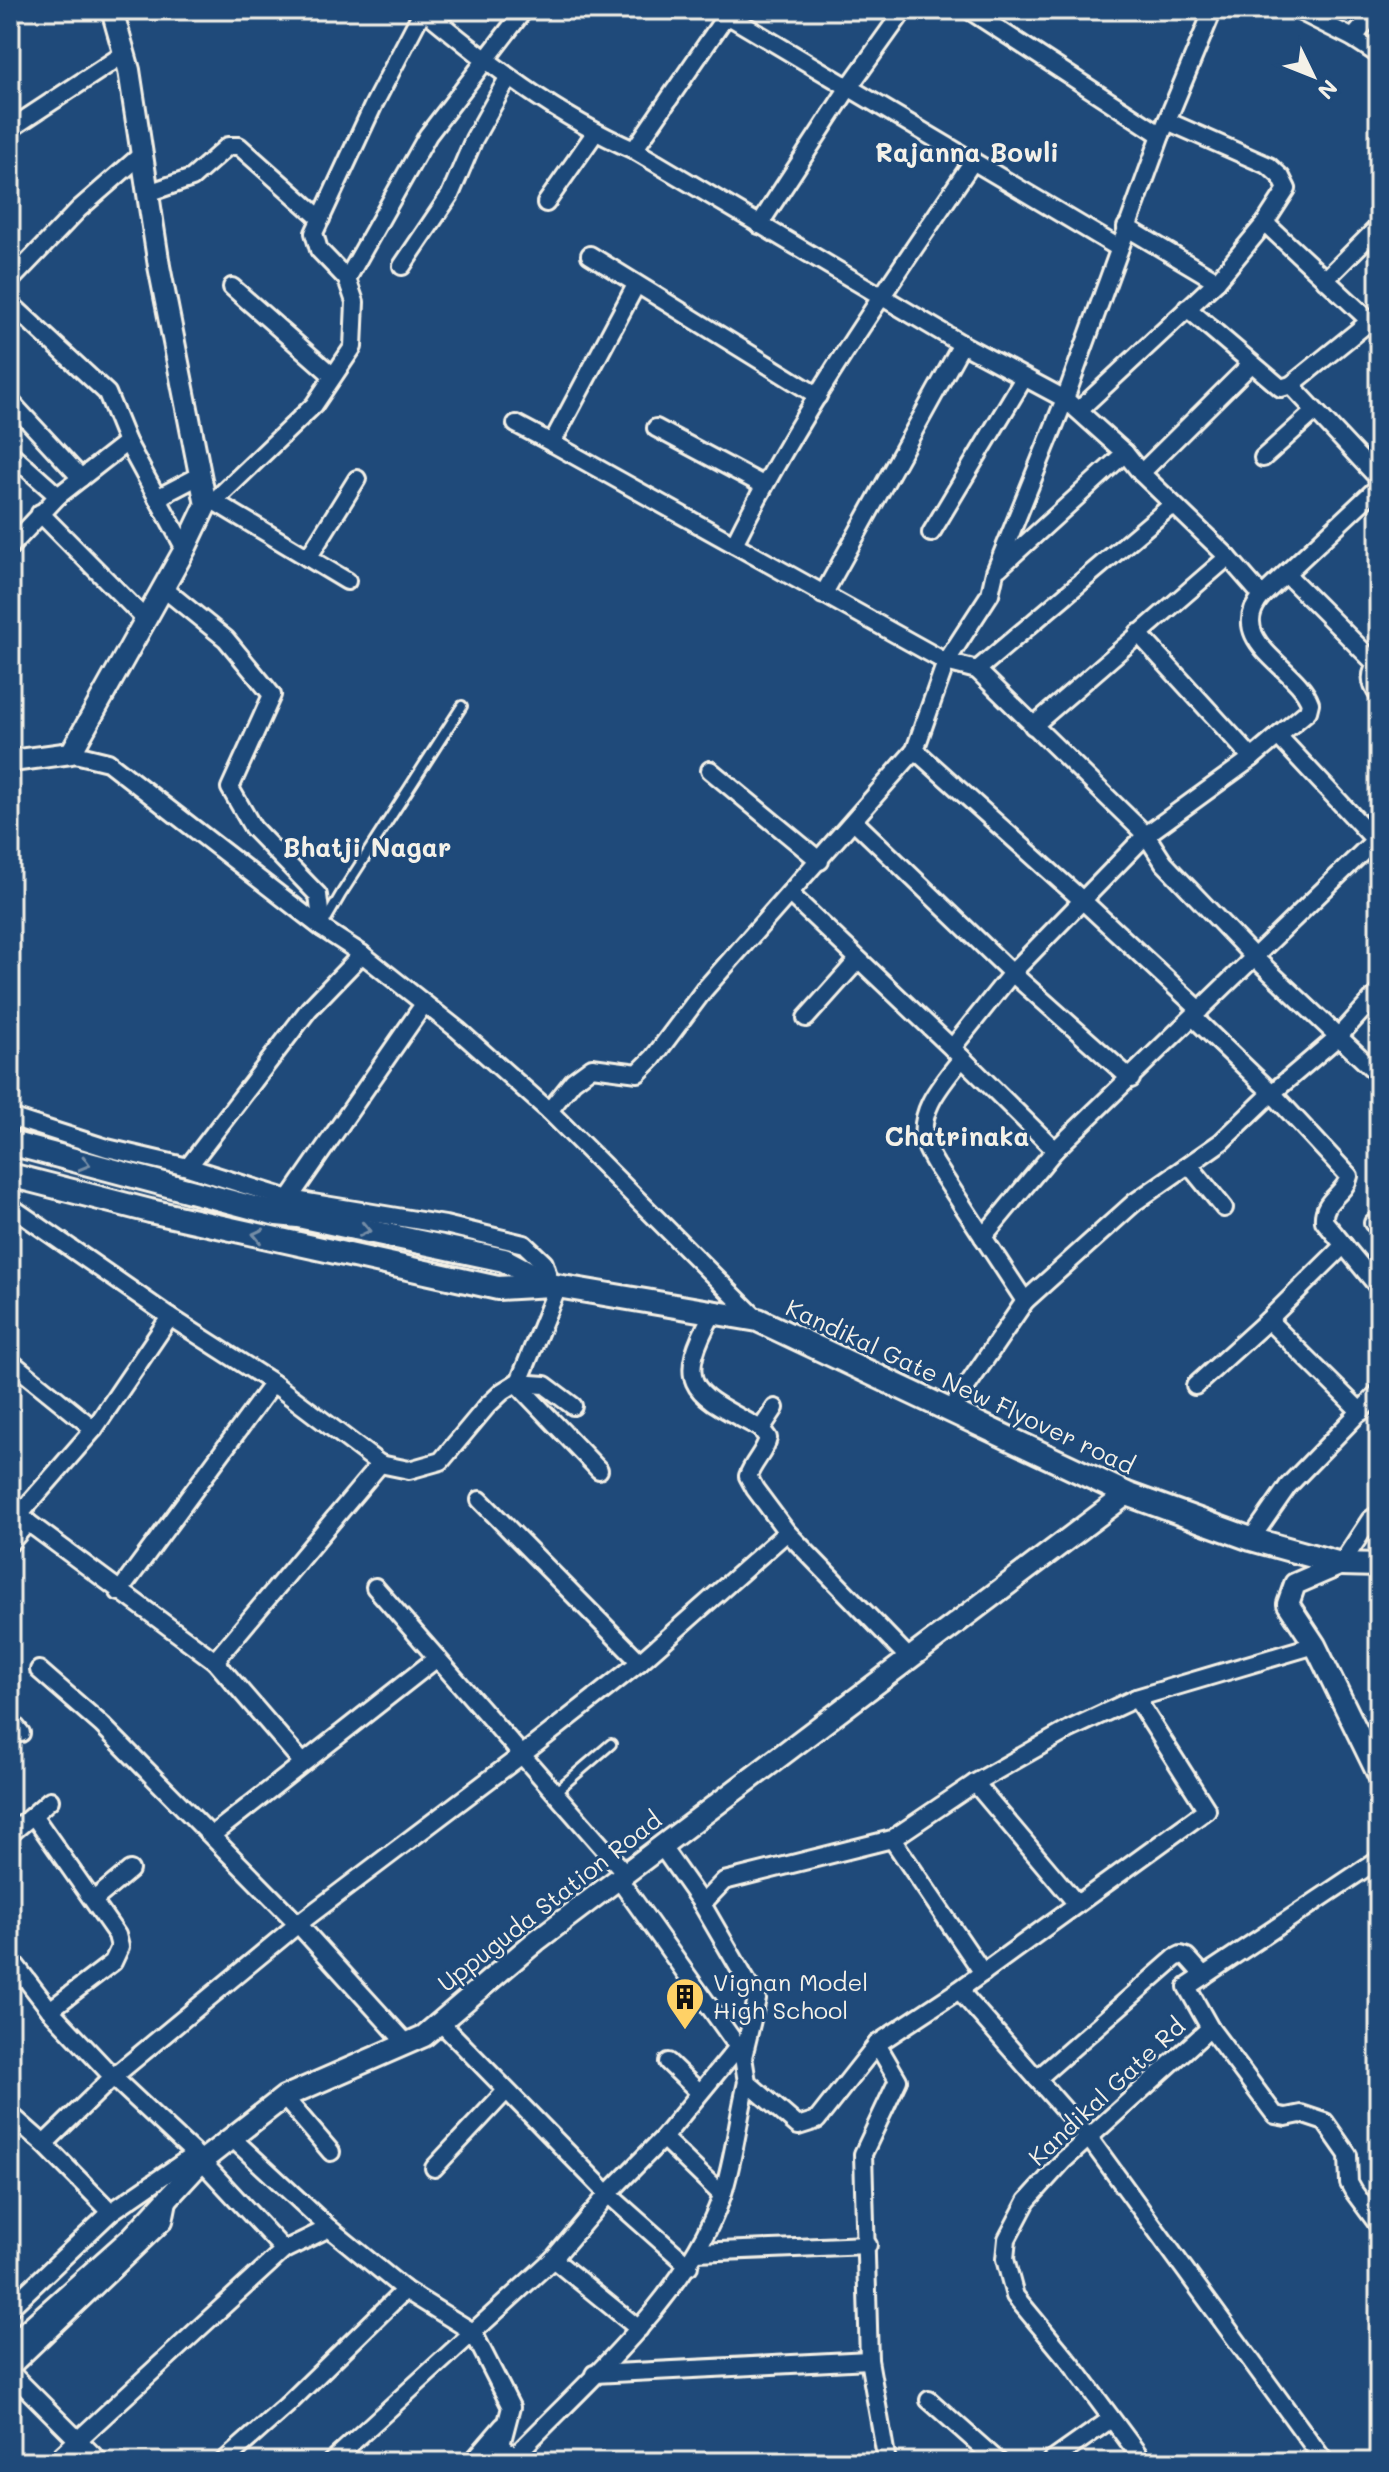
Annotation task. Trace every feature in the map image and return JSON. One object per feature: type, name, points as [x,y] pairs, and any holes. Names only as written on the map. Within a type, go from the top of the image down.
[{"type":"main road","points":[[10,1143],[277,1214],[504,1260],[554,1285]]},
{"type":"main road","points":[[10,1175],[150,1211],[498,1288],[554,1285]]},
{"type":"main road","name":"Kandikal Gate New Flyover road","points":[[554,1285],[758,1320],[1127,1494],[1251,1539],[1341,1564],[1379,1565]]},
{"type":"street","points":[[71,753],[185,549],[206,505],[206,491],[159,266],[124,54],[112,10]]},
{"type":"street","points":[[157,498],[206,491],[314,405],[353,347],[355,302],[347,279],[319,250],[314,233],[373,106],[424,10],[508,78],[595,133],[634,150],[962,344],[1065,399],[1125,453],[1172,505],[1228,557],[1262,596]]},
{"type":"street","points":[[347,279],[428,135],[524,10]]},
{"type":"street","points":[[759,225],[849,87],[904,10]]},
{"type":"street","points":[[969,10],[1164,128],[1269,166],[1281,177],[1287,189],[1265,223],[1217,281],[1079,410]]},
{"type":"street","points":[[549,1111],[573,1081],[592,1067],[638,1073],[653,1058],[704,990],[915,750],[946,662],[990,594],[995,572],[1065,399],[1126,227],[1213,10]]},
{"type":"street","points":[[1297,10],[1379,55]]},
{"type":"street","points":[[1353,38],[1377,10]]},
{"type":"street","points":[[634,150],[729,12],[1119,248]]},
{"type":"street","points":[[10,129],[124,54]]},
{"type":"street","points":[[402,266],[450,195],[474,139],[508,78]]},
{"type":"street","points":[[546,203],[595,133]]},
{"type":"street","points":[[148,193],[192,178],[228,146],[239,146],[321,219]]},
{"type":"street","points":[[10,281],[79,209],[141,155]]},
{"type":"street","points":[[734,544],[763,485],[818,396],[973,161]]},
{"type":"street","points":[[1187,308],[1281,388],[1291,385],[1374,323],[1265,223]]},
{"type":"street","points":[[1325,280],[1379,226]]},
{"type":"street","points":[[1126,227],[1217,281]]},
{"type":"street","points":[[590,255],[818,396]]},
{"type":"street","points":[[552,443],[636,285]]},
{"type":"street","points":[[232,287],[333,376]]},
{"type":"street","points":[[13,311],[107,393],[127,442],[185,549]]},
{"type":"street","points":[[823,595],[962,344]]},
{"type":"street","points":[[1141,473],[1251,364]]},
{"type":"street","points":[[931,533],[1024,378]]},
{"type":"street","points":[[1291,385],[1379,479]]},
{"type":"street","points":[[10,401],[81,478]]},
{"type":"street","points":[[1263,458],[1315,411]]},
{"type":"street","points":[[516,424],[946,662],[977,670],[1146,835],[1164,863],[1254,957],[1379,1075]]},
{"type":"street","points":[[656,428],[763,485]]},
{"type":"street","points":[[10,547],[58,496],[127,442]]},
{"type":"street","points":[[10,453],[58,496]]},
{"type":"street","points":[[995,572],[1125,453]]},
{"type":"street","points":[[308,558],[357,479]]},
{"type":"street","points":[[1025,1301],[925,1142],[924,1121],[929,1103],[957,1053],[1012,973],[1082,900],[1146,835],[1252,758],[1308,711],[1310,703],[1298,685],[1261,647],[1251,626],[1253,606],[1379,486]]},
{"type":"street","points":[[206,491],[347,581]]},
{"type":"street","points":[[977,670],[1172,505]]},
{"type":"street","points":[[40,513],[146,620]]},
{"type":"street","points":[[1033,726],[1228,557]]},
{"type":"street","points":[[1286,574],[1378,663],[1372,675],[1372,685],[1379,696]]},
{"type":"street","points":[[163,588],[226,639],[272,695],[230,788],[253,828],[318,895],[322,928]]},
{"type":"street","points":[[1138,633],[1252,758]]},
{"type":"street","points":[[983,1237],[1055,1150],[1377,843],[1278,736]]},
{"type":"street","points":[[915,750],[1082,900],[1197,1014],[1349,1176],[1348,1182],[1328,1201],[1323,1211],[1324,1221],[1379,1288]]},
{"type":"street","points":[[11,761],[71,753],[108,762],[458,1030],[549,1111],[758,1320]]},
{"type":"street","points":[[710,770],[820,861]]},
{"type":"street","points":[[854,821],[1012,973],[1131,1079]]},
{"type":"street","points":[[790,894],[1055,1150]]},
{"type":"street","points":[[188,1167],[309,1009],[362,954]]},
{"type":"street","points":[[806,1018],[858,960]]},
{"type":"street","points":[[950,1411],[1025,1301],[1135,1202],[1221,1142],[1339,1036],[1379,992]]},
{"type":"street","points":[[289,1199],[424,1004]]},
{"type":"street","points":[[10,1117],[289,1199],[445,1225],[524,1244],[544,1263],[554,1285],[518,1383],[487,1406],[441,1461],[409,1470],[380,1464],[273,1383],[170,1317],[10,1206]]},
{"type":"street","points":[[1189,1165],[1224,1208]]},
{"type":"street","points":[[1195,1386],[1344,1245]]},
{"type":"street","points":[[713,1313],[695,1345],[691,1374],[702,1396],[761,1429],[768,1438],[766,1446],[748,1476],[755,1489],[787,1532],[908,1657]]},
{"type":"street","points":[[10,1543],[19,1515],[94,1429],[170,1317]]},
{"type":"street","points":[[1268,1320],[1361,1412]]},
{"type":"street","points":[[10,1361],[94,1429]]},
{"type":"street","points":[[119,1592],[273,1383]]},
{"type":"street","points":[[518,1383],[545,1385],[573,1406]]},
{"type":"street","points":[[518,1383],[599,1470]]},
{"type":"street","points":[[1251,1539],[1288,1486],[1379,1392]]},
{"type":"street","points":[[761,1429],[775,1408]]},
{"type":"street","points":[[215,1661],[380,1464]]},
{"type":"street","name":"Uppuguda Station Road","points":[[10,2346],[132,2237],[169,2196],[198,2157],[232,2138],[284,2097],[424,2036],[536,1941],[1127,1494]]},
{"type":"street","points":[[480,1500],[640,1662]]},
{"type":"street","points":[[1379,1514],[1370,1520],[1341,1564],[1295,1584],[1288,1597],[1288,1604],[1315,1645],[1379,1776]]},
{"type":"street","points":[[19,1515],[215,1661],[302,1762]]},
{"type":"street","points":[[44,2144],[113,2077],[298,1924],[640,1662],[787,1532]]},
{"type":"street","points":[[232,2138],[329,2228],[405,2290],[473,2332],[511,2407],[501,2445],[517,2460],[639,2329],[692,2259],[722,2195],[747,2082],[740,2052],[622,1876],[523,1754],[375,1587]]},
{"type":"street","points":[[702,1904],[724,1881],[892,1839],[975,1783],[1070,1729],[1136,1698],[1315,1645]]},
{"type":"street","points":[[212,1835],[437,1658]]},
{"type":"street","points":[[39,1670],[102,1725],[212,1835],[406,2043]]},
{"type":"street","points":[[747,2082],[798,2126],[817,2120],[877,2044],[983,1973],[1207,1810],[1136,1698]]},
{"type":"street","points":[[975,1783],[1077,1904]]},
{"type":"street","points":[[10,1834],[50,1800]]},
{"type":"street","points":[[33,1815],[94,1900],[117,1935],[120,1947],[113,1962],[50,2010]]},
{"type":"street","points":[[892,1839],[983,1973]]},
{"type":"street","points":[[331,2462],[553,2259],[608,2194],[663,2138],[699,2092],[740,2052],[757,1999],[702,1904],[662,1847]]},
{"type":"street","points":[[1037,2079],[1175,1958],[1181,1955],[1187,1957],[1204,1976],[1379,1859]]},
{"type":"street","points":[[94,1900],[130,1870]]},
{"type":"street","points":[[10,1958],[50,2010],[113,2077],[198,2157],[284,2250]]},
{"type":"street","name":"Kandikal Gate Rd","points":[[1144,2462],[1072,2365],[1015,2296],[1005,2259],[1007,2239],[1027,2201],[1064,2160],[1210,2028],[1187,1987],[1204,1976]]},
{"type":"street","points":[[959,1990],[1089,2138],[1325,2462]]},
{"type":"street","points":[[441,2023],[608,2194],[692,2259],[868,2245]]},
{"type":"street","points":[[1210,2028],[1275,2115],[1286,2117],[1301,2114],[1325,2122],[1348,2155],[1349,2183],[1379,2226]]},
{"type":"street","points":[[877,2044],[898,2080],[863,2154],[869,2360],[887,2462]]},
{"type":"street","points":[[668,2062],[699,2092]]},
{"type":"street","points":[[434,2168],[506,2091]]},
{"type":"street","points":[[284,2097],[331,2152]]},
{"type":"street","points":[[10,2114],[111,2212]]},
{"type":"street","points":[[663,2138],[722,2195]]},
{"type":"street","points":[[10,2308],[111,2212],[198,2157]]},
{"type":"street","points":[[100,2462],[10,2370],[164,2221],[169,2196]]},
{"type":"street","points":[[54,2462],[284,2250],[329,2228]]},
{"type":"street","points":[[553,2259],[639,2329]]},
{"type":"street","points":[[223,2462],[286,2406],[405,2290]]},
{"type":"street","points":[[594,2374],[869,2360]]},
{"type":"street","points":[[929,2400],[999,2462]]},
{"type":"street","points":[[472,2462],[509,2419]]},
{"type":"street","points":[[1050,2462],[1111,2419]]},
{"type":"lane","points":[[322,928],[462,706]]},
{"type":"lane","points":[[555,1792],[611,1744]]},
{"type":"place","name":"Vignan Model High School","points":[[685,2031]]},
{"type":"district","name":"Rajanna Bowli","points":[[967,153]]},
{"type":"district","name":"Bhatji Nagar","points":[[367,848]]},
{"type":"district","name":"Chatrinaka","points":[[957,1137]]}]
